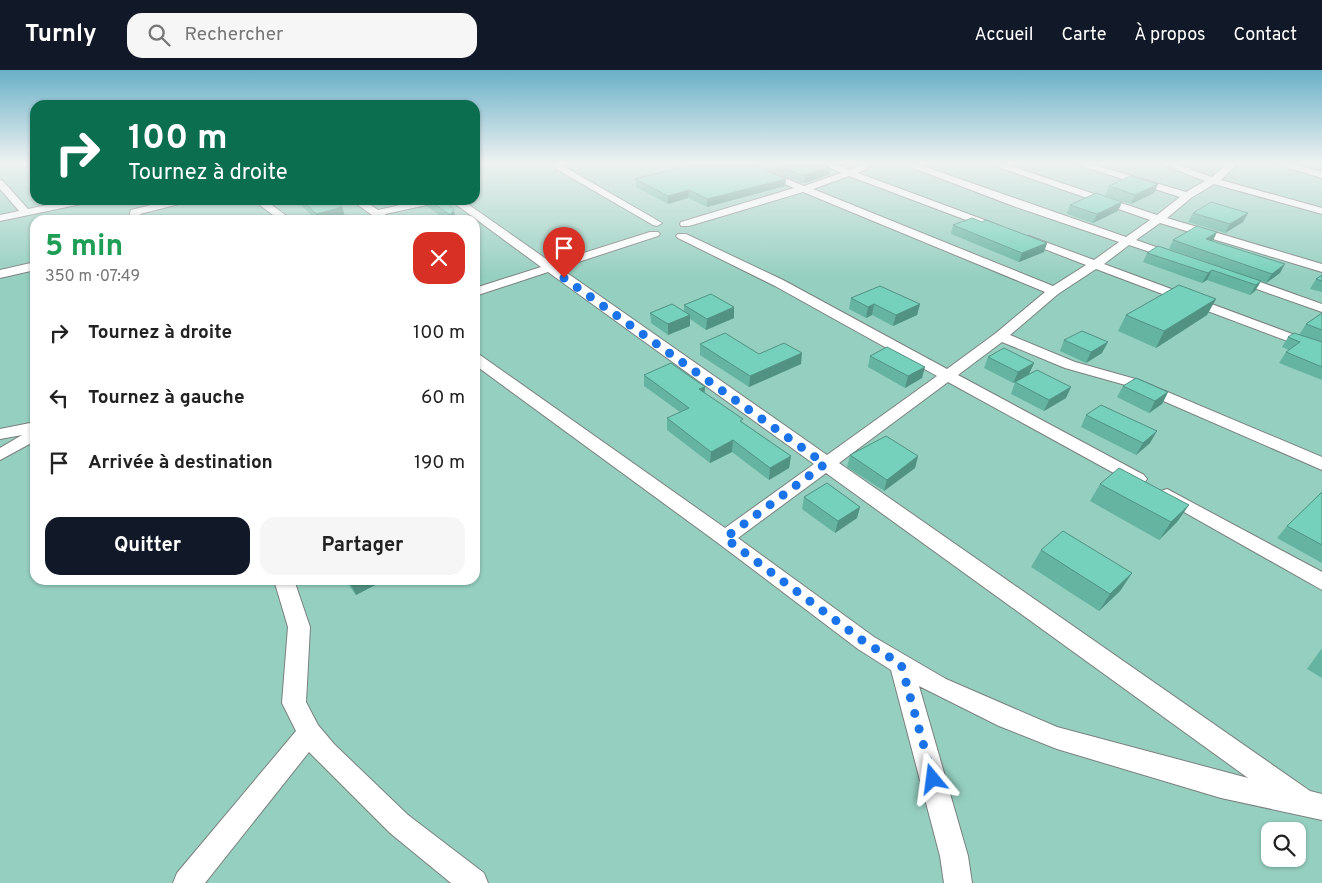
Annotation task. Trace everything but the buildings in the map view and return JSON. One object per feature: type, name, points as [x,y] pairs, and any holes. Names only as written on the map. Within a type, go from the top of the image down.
[{"type":"street","points":[[16,201],[26,213]]},
{"type":"street","points":[[618,201],[779,284],[1322,582]]},
{"type":"street","points":[[480,290],[762,201]]},
{"type":"street","points":[[831,201],[1054,291]]},
{"type":"street","points":[[925,201],[1322,350]]},
{"type":"street","points":[[1009,201],[1184,260]]},
{"type":"street","points":[[1103,201],[1322,268]]},
{"type":"street","points":[[725,538],[1001,336],[1054,291],[1096,264],[1181,201]]},
{"type":"street","points":[[1286,201],[1322,211]]},
{"type":"street","points":[[0,218],[63,205]]},
{"type":"street","points":[[134,215],[135,212],[163,205]]},
{"type":"street","points":[[265,205],[280,215]]},
{"type":"street","points":[[365,205],[380,215]]},
{"type":"street","points":[[377,212],[413,205]]},
{"type":"street","points":[[461,205],[475,215]]},
{"type":"street","points":[[480,218],[825,464],[1313,805]]},
{"type":"street","points":[[0,274],[30,267]]},
{"type":"street","points":[[1230,276],[1322,308]]},
{"type":"street","points":[[1001,336],[1070,365],[1134,383],[1160,393],[1322,464]]},
{"type":"street","points":[[480,362],[725,538],[866,643],[947,690],[1057,738],[1221,785],[1313,805]]},
{"type":"street","points":[[0,434],[30,428]]},
{"type":"street","points":[[0,455],[30,437]]},
{"type":"street","points":[[286,585],[299,627],[294,703],[309,733],[325,752],[399,824],[474,883]]},
{"type":"street","points":[[901,664],[954,856],[958,883]]},
{"type":"street","points":[[187,883],[309,733]]},
{"type":"green space","points":[[0,201],[30,201],[30,205],[480,205],[480,201],[1322,201],[1322,883],[0,883]]},
{"type":"route","points":[[564,278],[825,464],[725,538],[866,643],[901,664],[933,779]]}]
